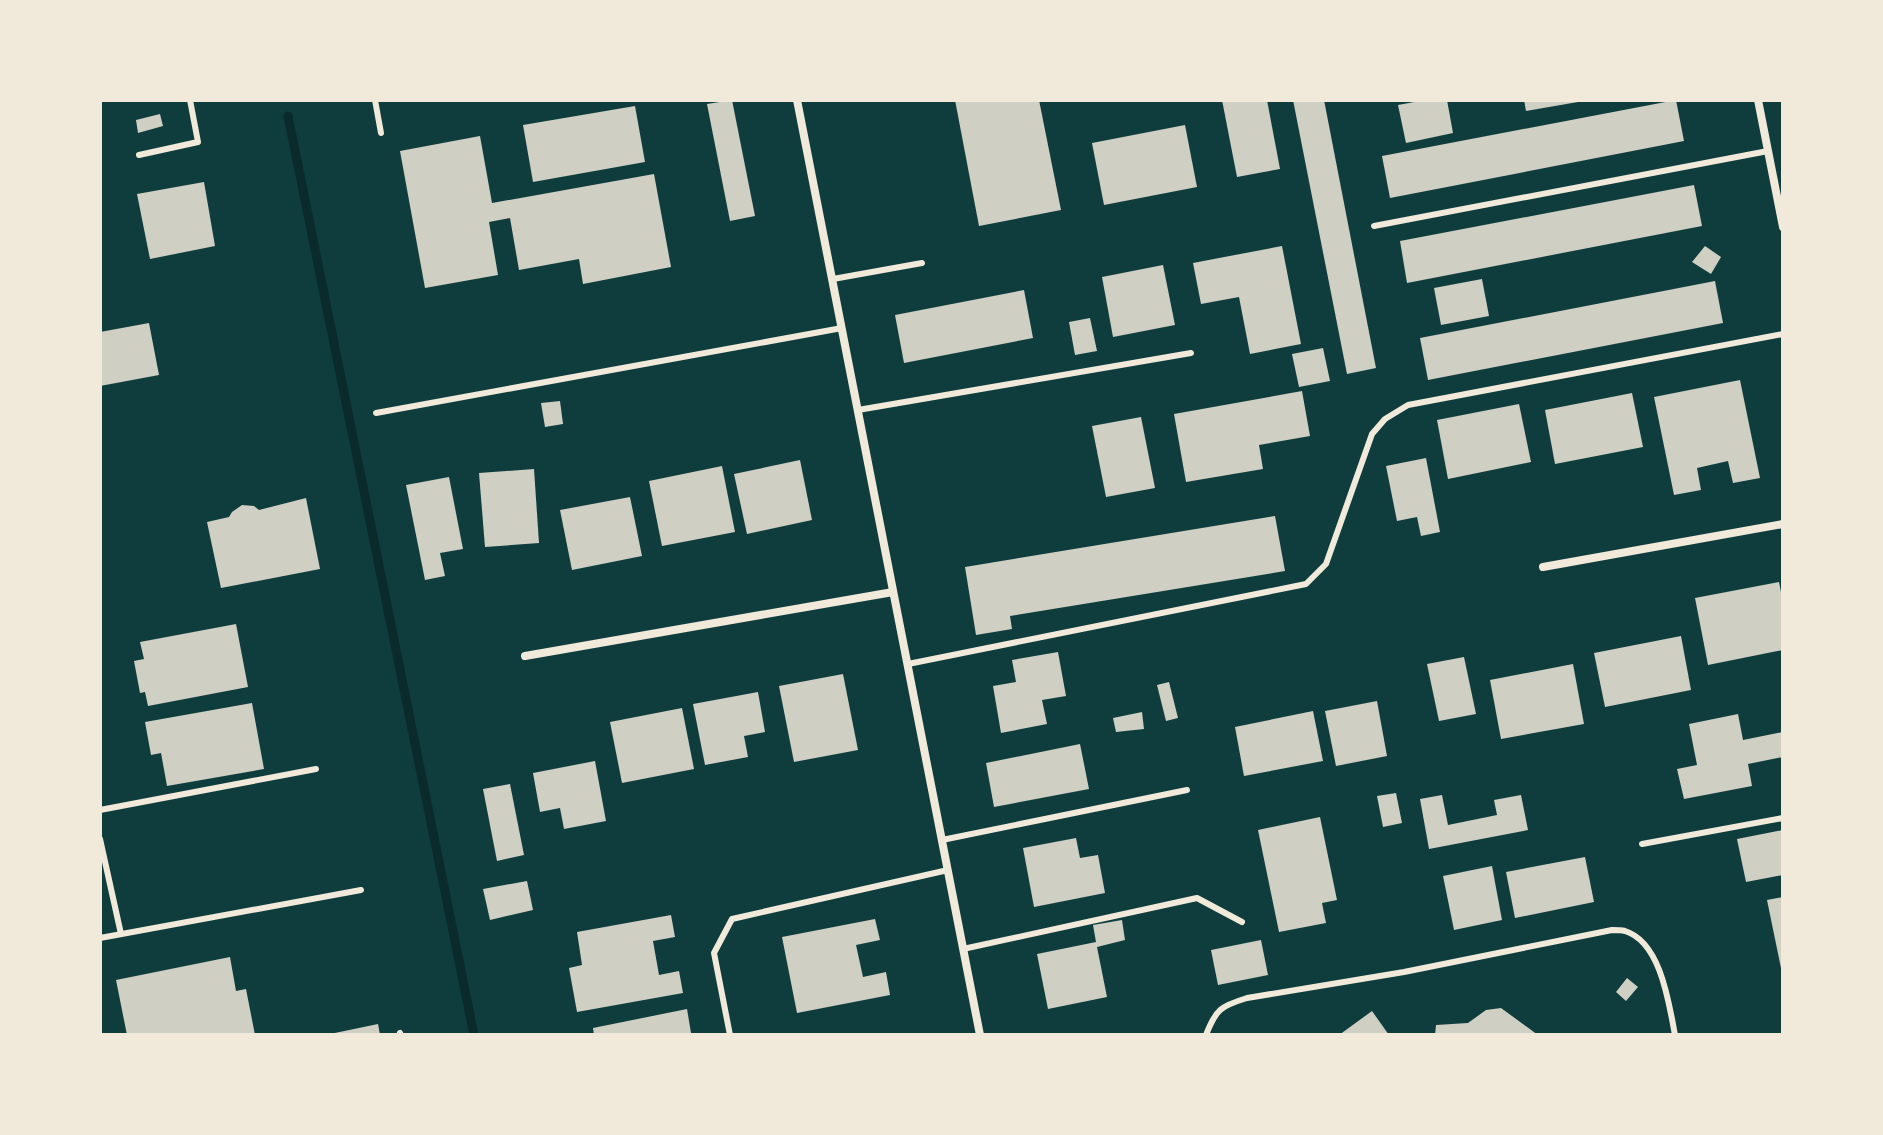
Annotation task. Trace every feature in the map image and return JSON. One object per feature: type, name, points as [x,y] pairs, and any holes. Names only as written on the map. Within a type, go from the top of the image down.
[{"type":"street","points":[[797,100],[980,1035]]},
{"type":"street","points":[[1758,100],[1783,227]]},
{"type":"street","points":[[1543,567],[1783,524]]},
{"type":"street","points":[[525,656],[893,592]]},
{"type":"lane","points":[[139,155],[198,142],[190,100]]},
{"type":"lane","points":[[375,100],[381,133]]},
{"type":"lane","points":[[1374,226],[1768,151]]},
{"type":"lane","points":[[833,279],[922,263]]},
{"type":"lane","points":[[376,413],[842,328]]},
{"type":"lane","points":[[908,664],[1306,584],[1326,564],[1372,434],[1385,419],[1408,405],[1783,334]]},
{"type":"lane","points":[[858,410],[1191,353]]},
{"type":"lane","points":[[100,810],[316,769]]},
{"type":"lane","points":[[942,840],[1187,790]]},
{"type":"lane","points":[[1642,844],[1783,818]]},
{"type":"lane","points":[[100,839],[121,934]]},
{"type":"lane","points":[[730,1035],[714,953],[732,919],[948,870]]},
{"type":"lane","points":[[100,938],[361,890]]},
{"type":"lane","points":[[963,949],[1197,898],[1242,922]]},
{"type":"lane","points":[[1206,1035],[1213,1018],[1226,1004],[1247,998],[1404,972],[1612,930],[1625,931],[1638,939],[1658,964],[1675,1035]]},
{"type":"building","points":[[732,100],[755,216],[730,221],[707,104]]},
{"type":"building","points":[[955,100],[1039,100],[1061,210],[979,226]]},
{"type":"building","points":[[1222,100],[1267,100],[1280,169],[1237,177]]},
{"type":"building","points":[[1293,100],[1324,100],[1376,368],[1347,374]]},
{"type":"building","points":[[1447,100],[1453,133],[1406,143],[1398,105]]},
{"type":"building","points":[[1524,100],[1578,100],[1578,102],[1526,111]]},
{"type":"building","points":[[1676,100],[1684,141],[1390,198],[1382,156]]},
{"type":"building","points":[[635,106],[645,162],[533,182],[523,125]]},
{"type":"building","points":[[160,114],[163,126],[138,133],[136,120]]},
{"type":"building","points":[[1185,125],[1197,187],[1104,205],[1092,143]]},
{"type":"building","points":[[480,136],[492,203],[654,174],[671,267],[583,284],[579,259],[519,270],[510,218],[489,222],[498,275],[425,288],[400,151]]},
{"type":"building","points":[[204,182],[215,246],[150,259],[137,194]]},
{"type":"building","points":[[1694,185],[1702,226],[1407,283],[1400,241]]},
{"type":"building","points":[[1282,246],[1301,344],[1250,354],[1239,297],[1201,304],[1193,263]]},
{"type":"building","points":[[1705,246],[1721,257],[1711,274],[1692,262]]},
{"type":"building","points":[[1163,265],[1175,325],[1113,337],[1102,277]]},
{"type":"building","points":[[1482,279],[1489,316],[1441,325],[1434,288]]},
{"type":"building","points":[[1715,281],[1723,323],[1428,380],[1420,338]]},
{"type":"building","points":[[1024,290],[1033,338],[904,363],[895,315]]},
{"type":"building","points":[[1090,318],[1097,351],[1075,355],[1069,322]]},
{"type":"building","points":[[149,323],[159,375],[100,386],[100,332]]},
{"type":"building","points":[[1323,348],[1330,381],[1299,387],[1292,354]]},
{"type":"building","points":[[1740,380],[1760,478],[1733,483],[1728,461],[1697,468],[1701,490],[1674,495],[1654,397]]},
{"type":"building","points":[[1302,391],[1310,436],[1259,445],[1263,469],[1186,482],[1174,414]]},
{"type":"building","points":[[1632,393],[1643,447],[1555,464],[1545,410]]},
{"type":"building","points":[[560,401],[563,424],[545,427],[541,403]]},
{"type":"building","points":[[1519,404],[1531,462],[1448,479],[1437,420]]},
{"type":"building","points":[[1141,417],[1155,488],[1106,497],[1092,426]]},
{"type":"building","points":[[1426,458],[1440,532],[1421,536],[1417,517],[1397,521],[1386,466]]},
{"type":"building","points":[[800,460],[812,520],[747,534],[734,474]]},
{"type":"building","points":[[722,466],[735,532],[662,546],[649,481]]},
{"type":"building","points":[[534,469],[539,543],[485,547],[479,473]]},
{"type":"building","points":[[449,477],[463,549],[440,553],[445,576],[425,580],[406,485]]},
{"type":"building","points":[[630,497],[642,556],[572,570],[560,510]]},
{"type":"building","points":[[306,498],[320,569],[221,588],[207,522],[229,517],[242,505],[254,506],[259,510]]},
{"type":"building","points":[[1275,516],[1285,571],[1010,616],[1012,629],[976,635],[965,567]]},
{"type":"building","points":[[1779,582],[1783,602],[1783,650],[1708,665],[1695,598]]},
{"type":"building","points":[[236,624],[248,687],[148,706],[145,692],[140,693],[134,661],[144,659],[140,642]]},
{"type":"building","points":[[1681,636],[1691,690],[1605,707],[1594,653]]},
{"type":"building","points":[[1058,652],[1066,696],[1042,700],[1047,724],[1001,733],[993,686],[1016,682],[1012,660]]},
{"type":"building","points":[[1464,657],[1476,714],[1439,721],[1427,664]]},
{"type":"building","points":[[1573,664],[1584,724],[1501,739],[1490,680]]},
{"type":"building","points":[[843,674],[858,750],[794,762],[779,686]]},
{"type":"building","points":[[1169,682],[1178,718],[1166,721],[1157,685]]},
{"type":"building","points":[[758,692],[765,732],[744,736],[748,757],[705,765],[693,704]]},
{"type":"building","points":[[1377,701],[1387,756],[1336,766],[1325,711]]},
{"type":"building","points":[[252,703],[264,769],[167,786],[161,753],[151,755],[145,722]]},
{"type":"building","points":[[682,708],[694,769],[622,783],[610,722]]},
{"type":"building","points":[[1313,711],[1323,761],[1244,776],[1235,727]]},
{"type":"building","points":[[1142,712],[1144,729],[1116,732],[1113,718]]},
{"type":"building","points":[[1738,714],[1743,740],[1783,732],[1783,757],[1748,764],[1752,786],[1684,799],[1677,769],[1697,765],[1689,724]]},
{"type":"building","points":[[1080,744],[1089,789],[994,807],[986,763]]},
{"type":"building","points":[[595,761],[606,821],[564,829],[560,808],[540,812],[533,773]]},
{"type":"building","points":[[510,784],[524,855],[497,861],[483,789]]},
{"type":"building","points":[[1396,793],[1402,823],[1383,827],[1377,796]]},
{"type":"building","points":[[1442,795],[1448,825],[1497,815],[1494,800],[1521,795],[1528,830],[1429,849],[1420,799]]},
{"type":"building","points":[[1320,817],[1337,900],[1322,903],[1326,923],[1279,932],[1258,830]]},
{"type":"building","points":[[1783,830],[1783,875],[1746,882],[1737,839]]},
{"type":"building","points":[[1076,838],[1080,858],[1098,855],[1105,893],[1034,907],[1023,848]]},
{"type":"building","points":[[1585,857],[1594,902],[1515,918],[1506,872]]},
{"type":"building","points":[[1492,866],[1502,920],[1454,930],[1443,876]]},
{"type":"building","points":[[527,881],[533,910],[490,920],[483,889]]},
{"type":"building","points":[[1783,897],[1783,973],[1782,973],[1767,900]]},
{"type":"building","points":[[671,915],[675,937],[653,941],[659,975],[679,971],[683,993],[577,1012],[569,968],[582,965],[577,932]]},
{"type":"building","points":[[875,919],[880,940],[856,945],[863,977],[886,972],[890,995],[797,1013],[782,937]]},
{"type":"building","points":[[1122,920],[1125,940],[1097,947],[1107,997],[1048,1009],[1037,954],[1096,942],[1093,925]]},
{"type":"building","points":[[1261,940],[1268,975],[1218,985],[1211,950]]},
{"type":"building","points":[[230,957],[236,991],[246,989],[255,1035],[127,1035],[116,980]]},
{"type":"building","points":[[1627,978],[1638,987],[1626,1001],[1616,992]]},
{"type":"building","points":[[1501,1008],[1538,1035],[1435,1035],[1436,1025],[1468,1023],[1486,1010]]},
{"type":"building","points":[[687,1009],[691,1033],[594,1035],[593,1028]]},
{"type":"building","points":[[1372,1011],[1389,1035],[1339,1035]]},
{"type":"building","points":[[378,1024],[380,1035],[330,1034]]},
{"type":"waterway","points":[[288,116],[474,1035]]}]
